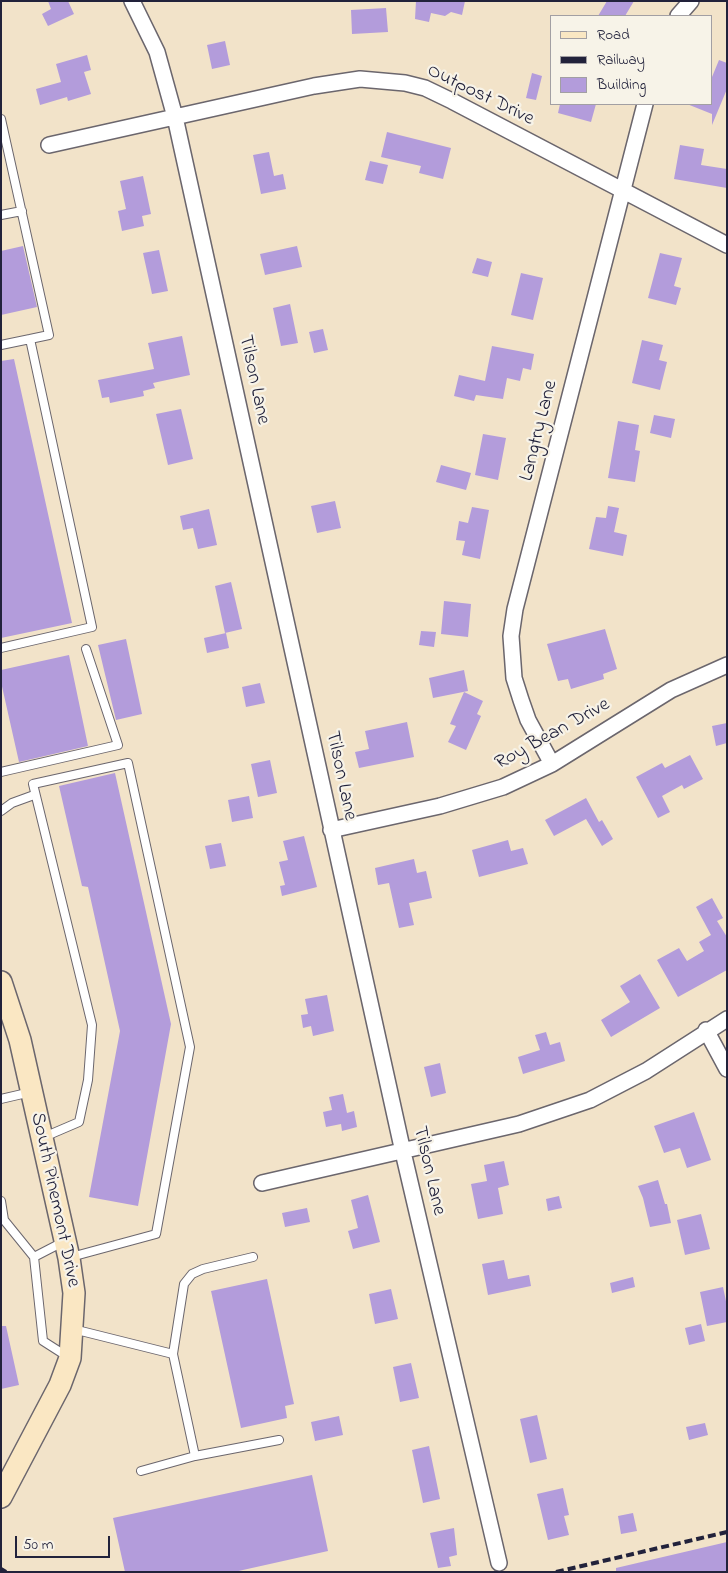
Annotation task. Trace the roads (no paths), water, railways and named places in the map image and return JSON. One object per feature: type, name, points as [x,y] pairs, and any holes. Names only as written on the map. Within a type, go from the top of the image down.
[{"type":"street","name":"Tilson Lane","points":[[132,1],[157,52],[175,117],[403,1152],[499,1563]]},
{"type":"street","points":[[679,15],[691,1]]},
{"type":"street","name":"Outpost Drive","points":[[49,145],[314,86],[360,79],[404,83],[425,88],[452,101],[727,245]]},
{"type":"street","name":"Langtry Lane","points":[[552,764],[528,720],[520,700],[514,678],[511,636],[515,609],[644,105]]},
{"type":"street","name":"Roy Bean Drive","points":[[331,830],[472,798],[503,787],[552,764],[671,690],[727,665]]},
{"type":"street","name":"South Pinemont Drive","points":[[1,1497],[60,1385],[70,1358],[74,1329],[74,1292],[67,1249],[20,1040],[2,988]]},
{"type":"street","points":[[262,1183],[519,1124],[590,1100],[646,1071],[706,1030],[727,1019]]},
{"type":"street","points":[[706,1030],[727,1069]]},
{"type":"lane","points":[[1,119],[50,335],[1,346]]},
{"type":"lane","points":[[1,215],[22,211]]},
{"type":"lane","points":[[1,648],[92,627],[30,339]]},
{"type":"lane","points":[[1,772],[118,745],[86,649]]},
{"type":"lane","points":[[34,1258],[67,1249],[156,1234],[190,1047],[128,763],[33,784],[34,795],[92,1025],[88,1080],[79,1122],[42,1138]]},
{"type":"lane","points":[[1,811],[12,803],[34,795]]},
{"type":"lane","points":[[1,1099],[32,1092]]},
{"type":"lane","points":[[1,1201],[4,1220],[34,1258],[42,1341],[70,1358]]},
{"type":"lane","points":[[195,1456],[173,1354],[184,1284],[192,1274],[203,1269],[253,1257]]},
{"type":"lane","points":[[74,1329],[173,1354]]},
{"type":"lane","points":[[141,1472],[195,1456],[279,1440]]},
{"type":"railway","points":[[556,1572],[727,1532]]},
{"type":"railway","points":[[1,1569],[6,1572]]}]
